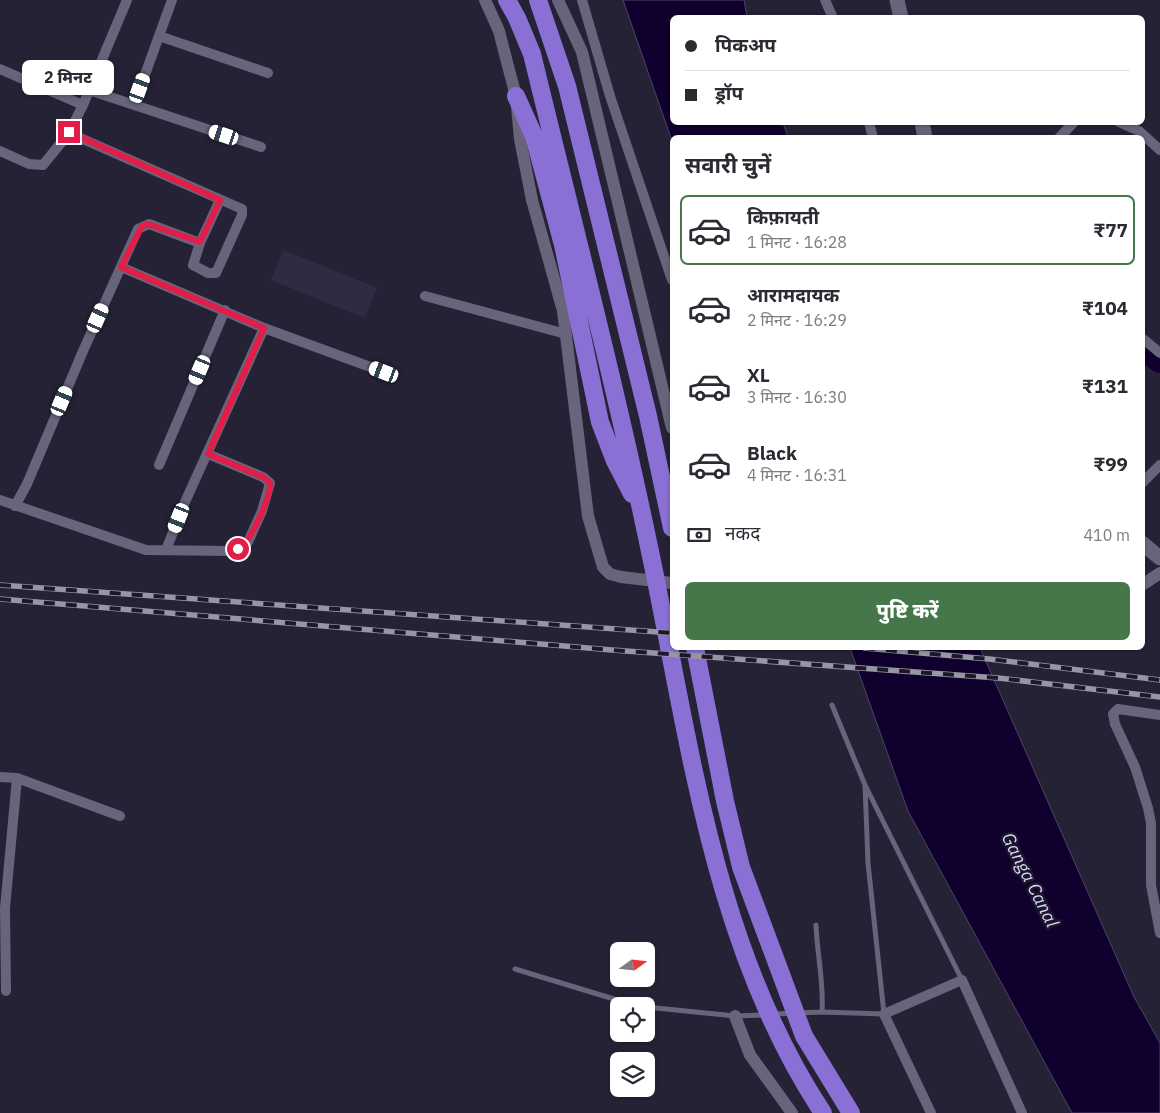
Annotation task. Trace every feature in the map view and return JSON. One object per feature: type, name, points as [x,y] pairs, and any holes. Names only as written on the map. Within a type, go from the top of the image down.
[{"type":"highway","points":[[507,0],[517,18],[532,54],[622,421],[710,842],[755,983],[779,1038],[800,1078],[823,1113]]},
{"type":"highway","points":[[538,0],[567,86],[648,416],[670,519]]},
{"type":"highway","points":[[516,96],[534,136],[563,245],[600,422],[615,461],[642,514]]},
{"type":"highway","points":[[695,650],[741,867],[778,972],[804,1036],[851,1113]]},
{"type":"main road","points":[[897,0],[900,15]]},
{"type":"main road","points":[[1145,546],[1160,558]]},
{"type":"street","points":[[0,151],[41,166],[47,162],[69,132],[83,105],[127,0]]},
{"type":"street","points":[[134,105],[172,0]]},
{"type":"street","points":[[485,0],[499,31],[516,96],[520,139],[532,200],[563,311],[588,516],[603,567],[610,574],[621,577],[670,583]]},
{"type":"street","points":[[558,0],[582,52],[670,420]]},
{"type":"street","points":[[582,0],[610,96],[670,274]]},
{"type":"street","points":[[825,0],[832,15]]},
{"type":"street","points":[[159,36],[268,73]]},
{"type":"street","points":[[0,69],[83,105]]},
{"type":"street","points":[[90,90],[260,147]]},
{"type":"street","points":[[1062,135],[1071,125]]},
{"type":"street","points":[[1126,125],[1143,135]]},
{"type":"street","points":[[69,132],[220,200],[240,207],[243,213],[216,273],[208,273],[193,265],[200,242],[220,200]]},
{"type":"street","points":[[1145,136],[1160,150]]},
{"type":"street","points":[[15,506],[28,484],[121,267],[142,226],[148,224],[200,242]]},
{"type":"street","points":[[121,267],[264,328],[384,372]]},
{"type":"street","points":[[425,296],[566,334]]},
{"type":"street","points":[[159,465],[225,310]]},
{"type":"street","points":[[166,550],[264,328]]},
{"type":"street","points":[[1145,340],[1160,353]]},
{"type":"street","points":[[0,500],[146,550],[199,552],[238,549],[248,542],[270,487],[268,480],[208,454]]},
{"type":"street","points":[[1145,480],[1160,465]]},
{"type":"street","points":[[1145,583],[1160,573]]},
{"type":"street","points":[[1160,715],[1118,709],[1113,714],[1115,724],[1135,767],[1148,808],[1151,886],[1160,933]]},
{"type":"street","points":[[0,777],[16,778],[120,816]]},
{"type":"street","points":[[6,991],[3,908],[16,778]]},
{"type":"street","points":[[931,1113],[884,1014],[962,980],[1022,1113]]},
{"type":"street","points":[[735,1016],[750,1055],[792,1113]]},
{"type":"lane","points":[[832,705],[865,785],[962,980]]},
{"type":"lane","points":[[655,1008],[735,1016],[822,1012],[884,1014],[868,863],[865,785]]},
{"type":"lane","points":[[816,925],[816,943],[823,981],[822,1012]]},
{"type":"lane","points":[[515,969],[610,998]]},
{"type":"shaded area","points":[[283,250],[377,288],[365,318],[271,280]]},
{"type":"water","points":[[623,0],[744,0],[747,15],[670,15],[670,125],[784,125],[787,135],[670,135]]},
{"type":"water","name":"Ganga Canal","points":[[851,650],[981,650],[1134,997],[1160,1043],[1160,1113],[1072,1113],[908,811]]},
{"type":"waterway","points":[[1145,351],[1160,362]]},
{"type":"railway","points":[[0,585],[670,633]]},
{"type":"railway","points":[[0,599],[612,650],[998,678],[1160,697]]},
{"type":"railway","points":[[887,650],[989,659],[1160,680]]},
{"type":"route","points":[[69,132],[178,183],[220,200],[200,242],[148,224],[138,230],[121,267],[264,328],[208,454],[263,477],[270,483],[262,511],[248,542],[238,549]]}]
